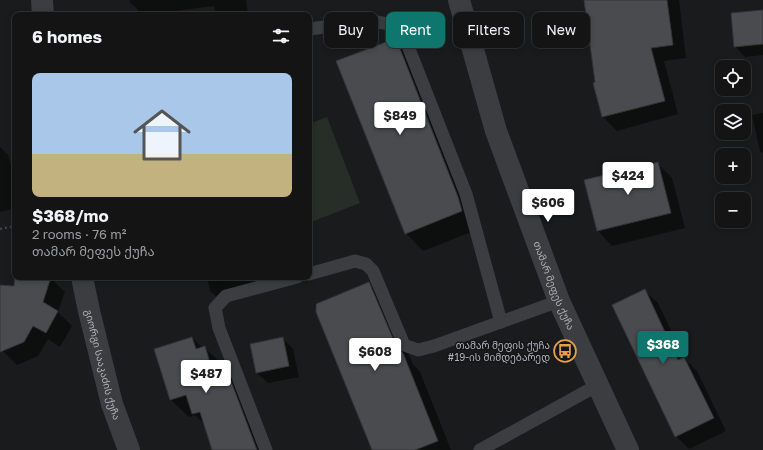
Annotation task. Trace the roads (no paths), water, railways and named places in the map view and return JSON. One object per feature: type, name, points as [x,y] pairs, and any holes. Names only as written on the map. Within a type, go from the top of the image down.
[{"type":"street","points":[[42,0],[43,12]]},
{"type":"street","name":"თამარ მეფეს ქუჩა","points":[[459,0],[496,130],[559,301],[628,450]]},
{"type":"street","name":"გიორგი სააკაძის ქუჩა","points":[[83,280],[112,404],[129,450]]},
{"type":"lane","points":[[312,28],[372,20],[388,24],[404,36],[466,194],[501,322]]},
{"type":"lane","points":[[312,273],[356,261],[366,264],[373,271],[404,345],[418,350],[434,346],[559,301]]},
{"type":"lane","points":[[266,450],[219,328],[215,308],[226,296],[286,280]]},
{"type":"lane","points":[[480,450],[598,385]]},
{"type":"place","name":"თამარ მეფის ქუჩა #19-ის მიმდებარედ","points":[[565,351]]}]
